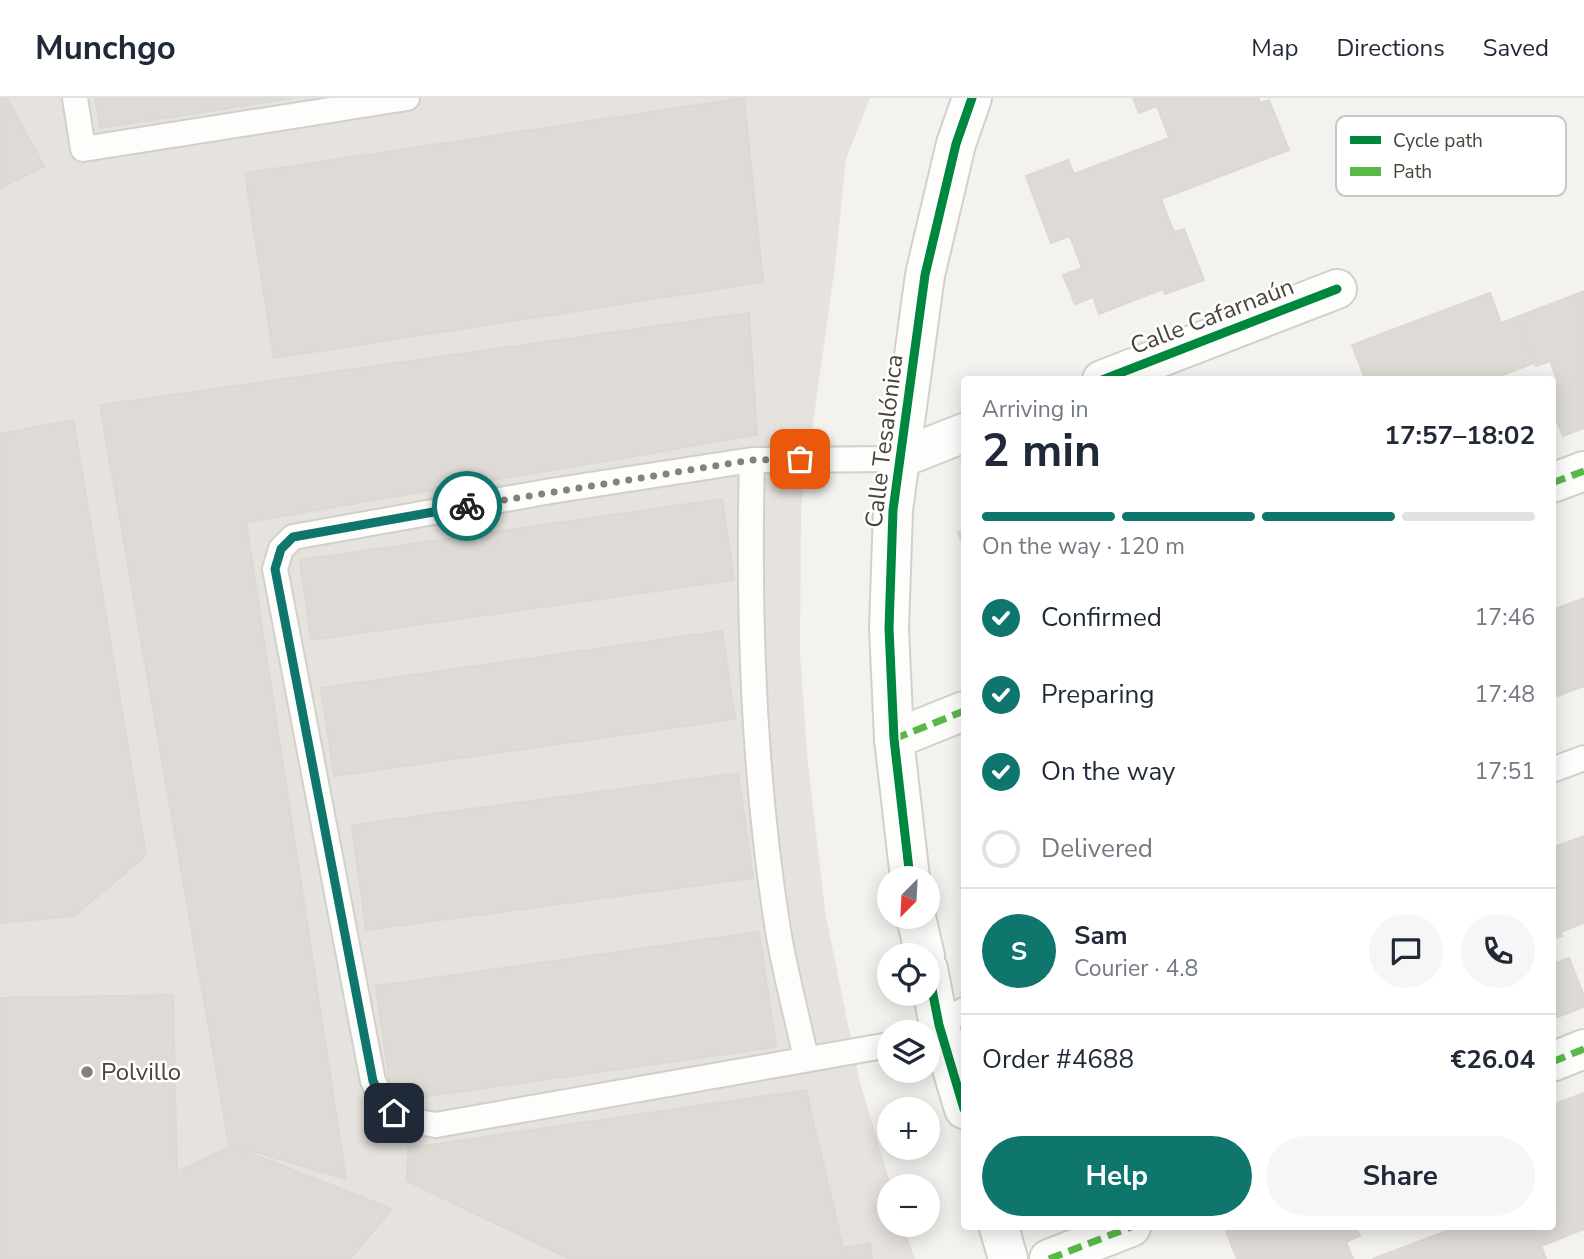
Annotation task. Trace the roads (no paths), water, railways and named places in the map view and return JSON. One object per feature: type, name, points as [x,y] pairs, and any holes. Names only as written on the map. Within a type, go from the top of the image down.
[{"type":"street","name":"Calle Tesalónica","points":[[909,866],[894,739],[889,628],[893,510],[925,275],[956,144],[972,98]]},
{"type":"street","name":"Calle Cafarnaún","points":[[1111,376],[1337,289]]},
{"type":"street","points":[[898,458],[961,434]]},
{"type":"street","points":[[1556,482],[1584,471]]},
{"type":"street","points":[[894,739],[961,713]]},
{"type":"street","points":[[944,1022],[961,1097]]},
{"type":"street","points":[[1556,1060],[1584,1049]]},
{"type":"street","points":[[1000,1230],[1008,1259]]},
{"type":"street","points":[[1049,1259],[1123,1230]]},
{"type":"lane","points":[[75,98],[83,149],[407,98]]},
{"type":"lane","points":[[877,1047],[436,1125],[417,1122],[394,1113],[383,1101],[373,1081],[275,569],[281,549],[293,537],[551,491],[752,460],[898,458]]},
{"type":"lane","points":[[752,460],[749,619],[757,744],[778,931],[806,1059]]},
{"type":"lane","points":[[1556,768],[1584,758]]},
{"type":"place","name":"Polvillo","points":[[87,1072]]}]
